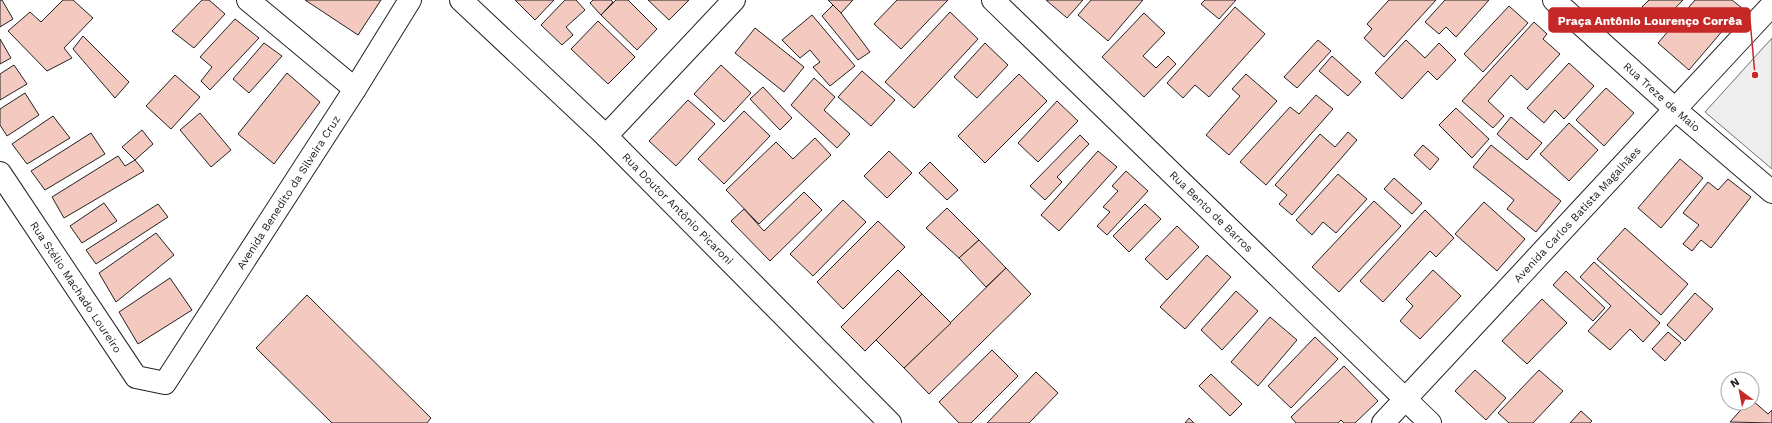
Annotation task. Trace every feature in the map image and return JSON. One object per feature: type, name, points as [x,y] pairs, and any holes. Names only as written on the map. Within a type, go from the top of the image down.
[{"type":"street","points":[[248,0],[355,89]]},
{"type":"street","name":"Avenida Benedito da Silveira Cruz","points":[[165,383],[355,89],[410,0]]},
{"type":"street","name":"Rua Doutor Antônio Picaroni","points":[[461,0],[606,136],[890,423]]},
{"type":"street","points":[[606,136],[734,0]]},
{"type":"street","name":"Rua Bento de Barros","points":[[993,0],[1430,423]]},
{"type":"street","name":"Rua Treze de Maio","points":[[1554,0],[1676,110],[1772,192]]},
{"type":"street","name":"Avenida Carlos Batista Magalhães","points":[[1383,423],[1676,110],[1772,5]]},
{"type":"street","name":"Rua Stélio Machado Loureiro","points":[[0,173],[136,377],[165,383]]},
{"type":"shaded area","points":[[1772,38],[1772,169],[1705,112]]},
{"type":"building","points":[[0,0],[2,0],[13,19],[0,27]]},
{"type":"building","points":[[63,0],[73,0],[93,18],[64,48],[72,58],[47,71],[8,31],[30,12],[41,22]]},
{"type":"building","points":[[202,0],[209,0],[225,14],[194,48],[172,31]]},
{"type":"building","points":[[305,0],[381,0],[358,35]]},
{"type":"building","points":[[515,0],[554,0],[535,20]]},
{"type":"building","points":[[565,0],[576,0],[585,10],[566,27],[573,35],[562,45],[541,25]]},
{"type":"building","points":[[593,0],[611,0],[613,2],[601,15],[590,3]]},
{"type":"building","points":[[616,0],[628,0],[657,29],[637,50],[601,15]]},
{"type":"building","points":[[648,0],[689,0],[669,20]]},
{"type":"building","points":[[828,0],[853,0],[841,13]]},
{"type":"building","points":[[897,0],[948,0],[901,49],[874,24]]},
{"type":"building","points":[[1046,0],[1083,0],[1067,18]]},
{"type":"building","points":[[1091,0],[1143,0],[1108,41],[1078,15]]},
{"type":"building","points":[[1205,0],[1236,0],[1219,19],[1201,4]]},
{"type":"building","points":[[1389,0],[1436,0],[1384,57],[1364,38],[1372,29],[1367,24]]},
{"type":"building","points":[[1445,0],[1489,0],[1456,37],[1446,27],[1439,34],[1425,22]]},
{"type":"building","points":[[1649,0],[1683,0],[1660,24],[1642,7]]},
{"type":"building","points":[[1695,0],[1732,0],[1742,8],[1689,70],[1658,43]]},
{"type":"building","points":[[833,5],[841,13],[870,52],[858,60],[822,16]]},
{"type":"building","points":[[1509,6],[1528,23],[1483,72],[1464,54]]},
{"type":"building","points":[[1235,7],[1265,34],[1209,97],[1195,85],[1183,98],[1167,83]]},
{"type":"building","points":[[950,12],[978,39],[914,108],[885,82]]},
{"type":"building","points":[[1144,13],[1165,33],[1143,56],[1156,68],[1168,56],[1176,64],[1144,97],[1102,57]]},
{"type":"building","points":[[812,15],[855,66],[830,86],[813,67],[820,62],[810,50],[800,58],[782,40]]},
{"type":"building","points":[[235,19],[259,38],[210,90],[201,81],[212,67],[200,57]]},
{"type":"building","points":[[598,21],[635,57],[608,84],[571,49]]},
{"type":"building","points":[[1534,22],[1547,34],[1543,39],[1560,54],[1527,90],[1511,75],[1488,101],[1504,116],[1493,128],[1462,101]]},
{"type":"building","points":[[755,28],[804,67],[784,92],[735,53]]},
{"type":"building","points":[[83,36],[129,82],[115,98],[73,49]]},
{"type":"building","points":[[0,39],[11,58],[0,64]]},
{"type":"building","points":[[1318,40],[1331,51],[1297,88],[1284,77]]},
{"type":"building","points":[[1406,40],[1425,58],[1439,43],[1456,60],[1437,80],[1428,71],[1402,99],[1375,73]]},
{"type":"building","points":[[264,43],[282,56],[249,93],[233,79]]},
{"type":"building","points":[[985,43],[1008,65],[977,98],[954,77]]},
{"type":"building","points":[[1332,56],[1361,82],[1348,96],[1319,71]]},
{"type":"building","points":[[1569,63],[1594,86],[1564,119],[1555,110],[1544,123],[1527,108]]},
{"type":"building","points":[[14,65],[27,84],[0,100],[0,74]]},
{"type":"building","points":[[721,65],[751,93],[724,122],[694,94]]},
{"type":"building","points":[[862,71],[895,100],[871,126],[838,97]]},
{"type":"building","points":[[287,73],[320,102],[274,164],[238,134]]},
{"type":"building","points":[[1019,74],[1047,101],[985,163],[958,136]]},
{"type":"building","points":[[1246,74],[1277,101],[1229,155],[1206,135],[1240,96],[1232,89]]},
{"type":"building","points":[[175,75],[200,97],[171,129],[146,106]]},
{"type":"building","points":[[814,78],[835,97],[824,110],[850,134],[837,148],[791,105]]},
{"type":"building","points":[[763,87],[792,118],[780,130],[750,99]]},
{"type":"building","points":[[1606,88],[1634,113],[1604,146],[1576,120]]},
{"type":"building","points":[[25,93],[39,115],[7,136],[0,125],[0,109]]},
{"type":"building","points":[[1316,95],[1333,109],[1266,185],[1240,162],[1290,107],[1299,114]]},
{"type":"building","points":[[688,100],[715,124],[676,166],[649,141]]},
{"type":"building","points":[[1057,101],[1078,121],[1038,162],[1018,143]]},
{"type":"building","points":[[1456,108],[1489,139],[1472,158],[1439,125]]},
{"type":"building","points":[[744,111],[770,136],[724,184],[698,159]]},
{"type":"building","points":[[200,113],[231,150],[211,167],[180,130]]},
{"type":"building","points":[[53,116],[70,138],[27,164],[12,144]]},
{"type":"building","points":[[1511,117],[1542,143],[1527,160],[1497,134]]},
{"type":"building","points":[[1569,123],[1598,150],[1569,181],[1540,154]]},
{"type":"building","points":[[142,130],[153,144],[135,160],[122,147]]},
{"type":"building","points":[[1348,132],[1357,140],[1292,215],[1279,204],[1287,195],[1275,185],[1320,134],[1335,147]]},
{"type":"building","points":[[91,133],[105,154],[45,190],[31,171]]},
{"type":"building","points":[[1080,135],[1089,144],[1057,177],[1062,182],[1045,200],[1030,186]]},
{"type":"building","points":[[815,138],[831,155],[759,224],[726,190],[776,142],[793,159]]},
{"type":"building","points":[[1423,145],[1439,159],[1430,170],[1414,155]]},
{"type":"building","points":[[1491,145],[1561,201],[1536,232],[1507,209],[1514,200],[1473,167]]},
{"type":"building","points":[[889,151],[912,173],[887,198],[864,176]]},
{"type":"building","points":[[1098,151],[1117,167],[1059,231],[1041,215]]},
{"type":"building","points":[[118,156],[125,166],[135,160],[144,171],[64,218],[52,197]]},
{"type":"building","points":[[1680,159],[1703,178],[1661,228],[1638,208]]},
{"type":"building","points":[[930,162],[958,190],[947,200],[919,173]]},
{"type":"building","points":[[1126,171],[1148,191],[1107,235],[1097,226],[1110,212],[1103,207],[1118,191],[1112,186]]},
{"type":"building","points":[[1338,174],[1367,199],[1336,233],[1323,222],[1312,235],[1296,220]]},
{"type":"building","points":[[1394,178],[1422,203],[1412,214],[1384,189]]},
{"type":"building","points":[[1728,179],[1751,197],[1711,248],[1701,240],[1692,251],[1683,244],[1699,225],[1683,213],[1708,182],[1718,190]]},
{"type":"building","points":[[804,192],[822,210],[770,261],[731,221],[744,209],[764,231]]},
{"type":"building","points":[[843,200],[866,222],[813,276],[790,254]]},
{"type":"building","points":[[1374,201],[1401,226],[1339,292],[1312,267]]},
{"type":"building","points":[[1484,202],[1525,239],[1497,271],[1455,234]]},
{"type":"building","points":[[104,203],[117,221],[82,243],[70,226]]},
{"type":"building","points":[[158,204],[168,217],[96,264],[86,250]]},
{"type":"building","points":[[1145,204],[1161,219],[1129,252],[1113,236]]},
{"type":"building","points":[[947,208],[979,240],[959,258],[926,228]]},
{"type":"building","points":[[1425,210],[1454,238],[1436,257],[1430,251],[1383,302],[1360,281]]},
{"type":"building","points":[[878,221],[905,247],[843,309],[817,282]]},
{"type":"building","points":[[1177,226],[1199,247],[1167,280],[1145,259]]},
{"type":"building","points":[[1625,228],[1688,284],[1661,315],[1597,259]]},
{"type":"building","points":[[156,233],[174,255],[116,302],[99,273]]},
{"type":"building","points":[[979,240],[1006,268],[986,287],[959,258]]},
{"type":"building","points":[[1207,255],[1231,277],[1185,329],[1160,307]]},
{"type":"building","points":[[1594,262],[1660,323],[1643,342],[1630,329],[1610,350],[1588,331],[1611,306],[1580,277]]},
{"type":"building","points":[[1006,268],[1031,294],[929,394],[904,368]]},
{"type":"building","points":[[898,270],[922,294],[865,351],[841,327]]},
{"type":"building","points":[[1433,270],[1461,296],[1420,339],[1400,321],[1413,306],[1406,299]]},
{"type":"building","points":[[1566,271],[1605,308],[1593,321],[1553,285]]},
{"type":"building","points":[[170,278],[192,310],[138,344],[119,312]]},
{"type":"building","points":[[1236,291],[1258,311],[1222,350],[1201,330]]},
{"type":"building","points":[[1695,293],[1713,309],[1685,341],[1667,325]]},
{"type":"building","points":[[922,294],[951,323],[904,368],[876,340]]},
{"type":"building","points":[[307,295],[431,418],[427,423],[332,423],[256,348]]},
{"type":"building","points":[[1542,299],[1567,323],[1527,364],[1502,341]]},
{"type":"building","points":[[1270,317],[1297,340],[1258,386],[1231,362]]},
{"type":"building","points":[[1668,332],[1681,343],[1665,361],[1652,349]]},
{"type":"building","points":[[1315,337],[1338,359],[1291,408],[1268,386]]},
{"type":"building","points":[[992,350],[1018,376],[971,423],[959,423],[939,402]]},
{"type":"building","points":[[1344,366],[1378,401],[1355,423],[1344,423],[1341,420],[1338,423],[1296,423],[1291,417]]},
{"type":"building","points":[[1475,370],[1506,398],[1486,420],[1455,391]]},
{"type":"building","points":[[1539,370],[1563,391],[1533,423],[1509,423],[1498,413]]},
{"type":"building","points":[[1036,372],[1058,393],[1029,423],[987,423]]},
{"type":"building","points":[[1211,374],[1242,404],[1230,416],[1199,386]]},
{"type":"building","points":[[1760,407],[1768,414],[1772,410],[1772,423],[1730,422],[1740,411],[1760,411]]},
{"type":"building","points":[[1581,411],[1592,421],[1590,423],[1570,423]]},
{"type":"building","points":[[1189,418],[1194,423],[1185,423]]},
{"type":"place","name":"Praça Antônio Lourenço Corrêa","points":[[1755,75]]}]
